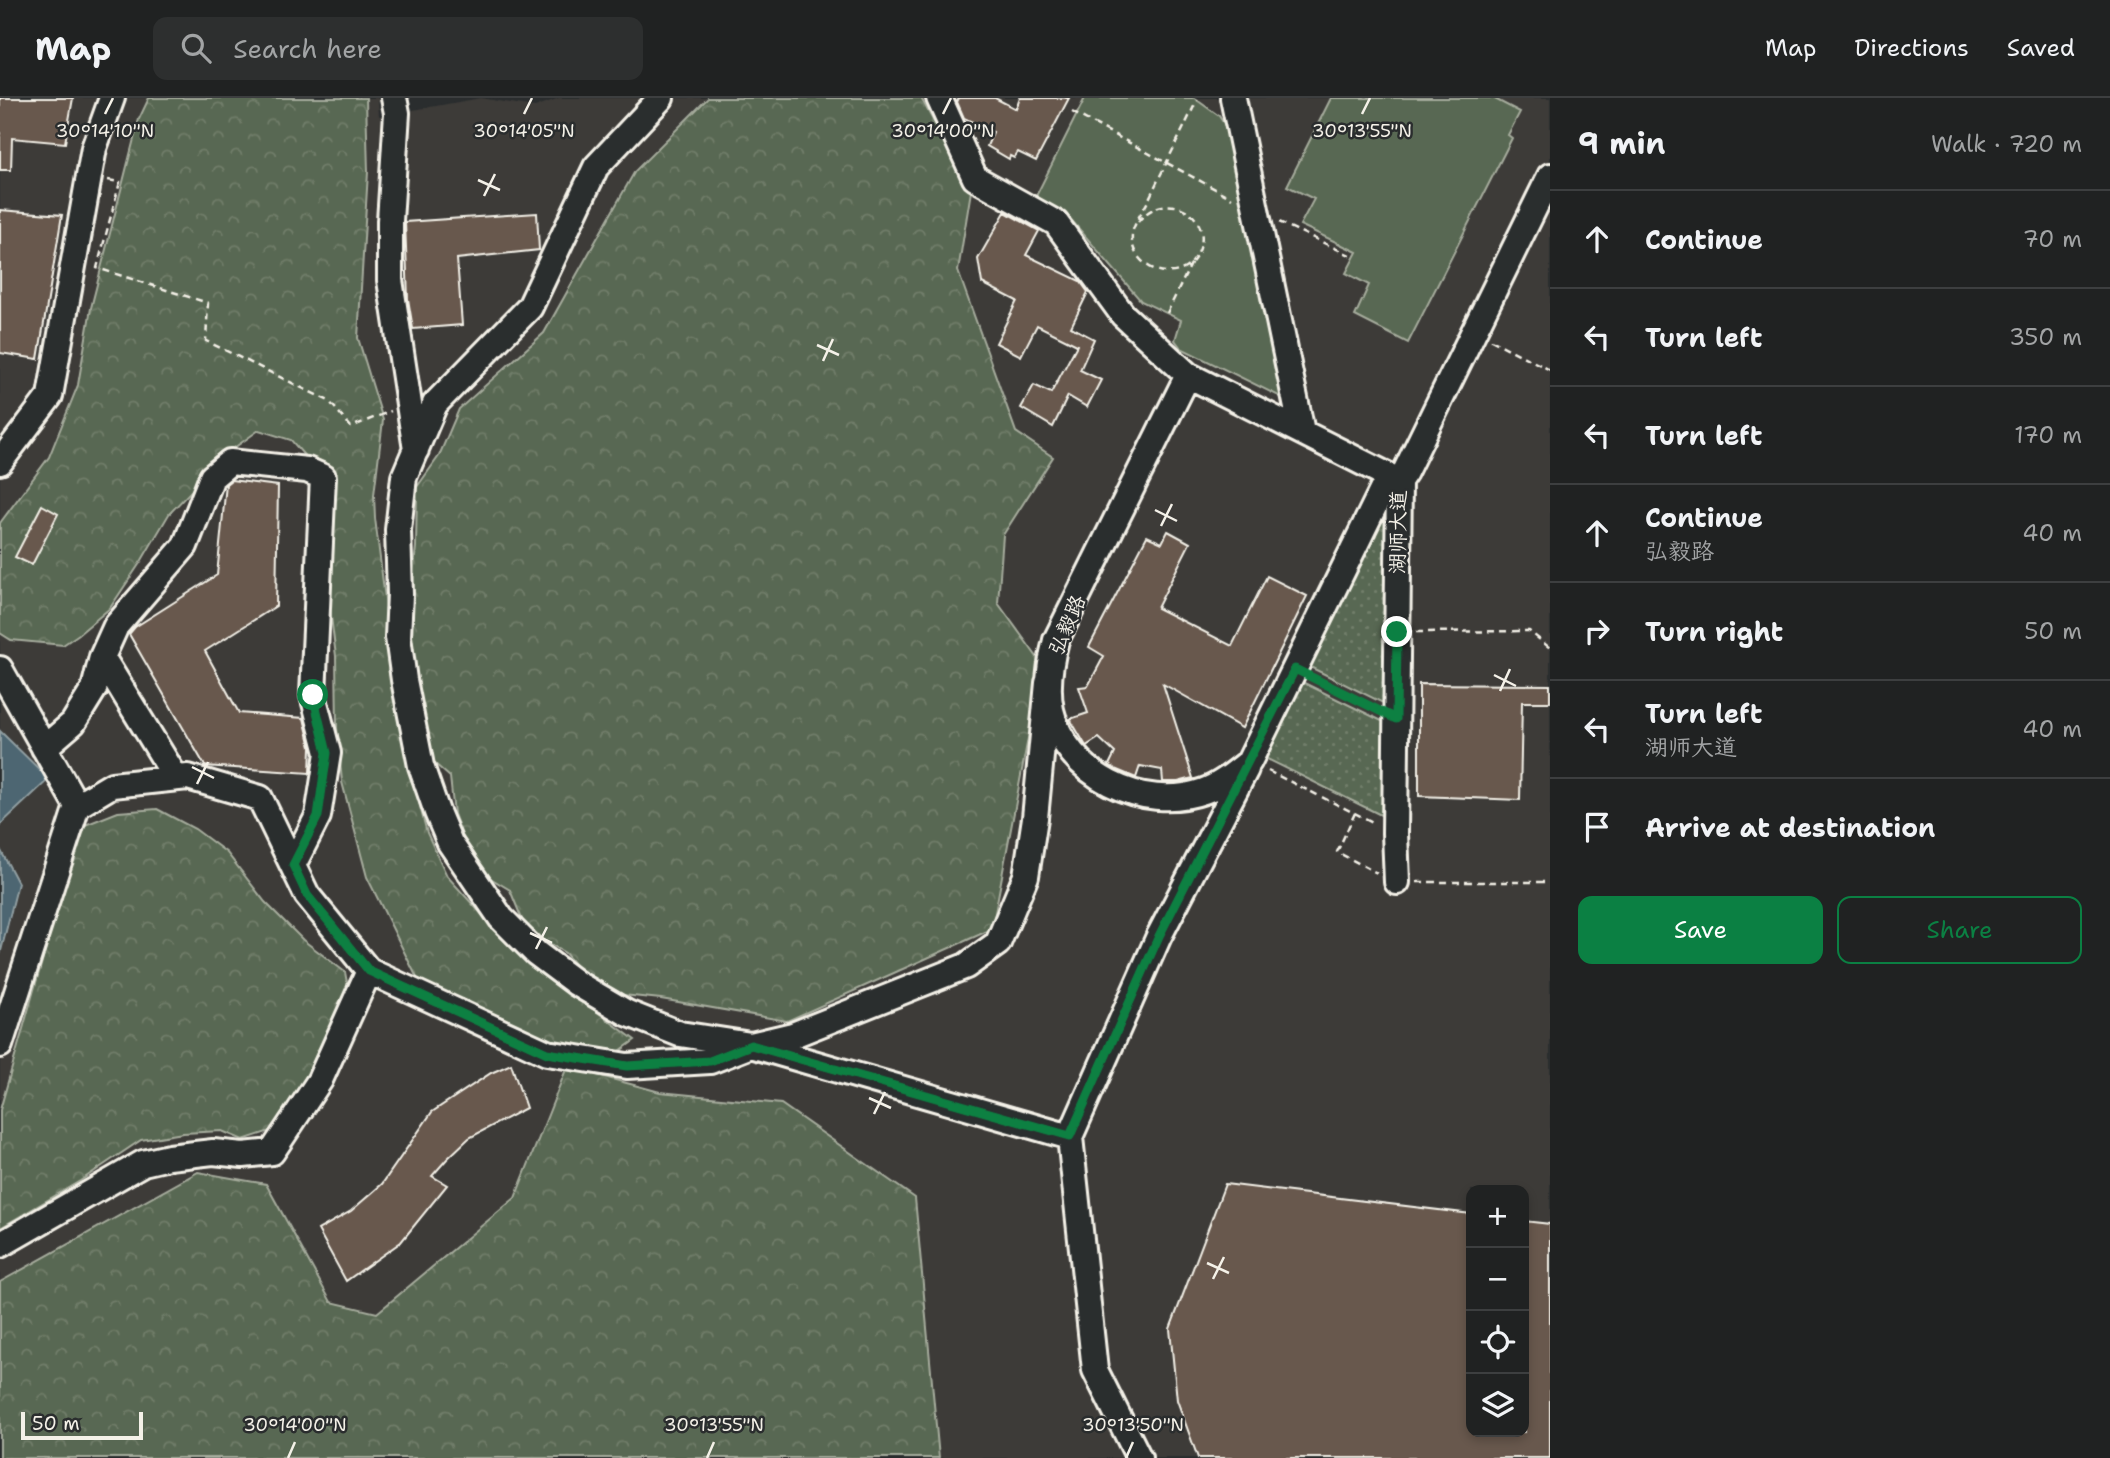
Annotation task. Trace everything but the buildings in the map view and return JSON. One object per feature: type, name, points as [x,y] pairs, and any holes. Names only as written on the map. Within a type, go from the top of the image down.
[{"type":"street","points":[[0,462],[50,396],[94,148],[112,98]]},
{"type":"street","points":[[394,98],[397,113],[390,221],[390,280],[416,451]]},
{"type":"street","points":[[661,98],[596,167],[530,307],[435,404],[404,477],[398,530],[398,637],[421,766],[450,843],[501,918],[536,953],[576,983],[627,1013],[680,1034],[751,1045],[1070,1136]]},
{"type":"street","points":[[939,98],[975,178],[1056,223],[1123,315],[1188,375],[1394,478]]},
{"type":"street","points":[[1233,98],[1302,432]]},
{"type":"street","name":"湖师大道","points":[[1397,883],[1394,478],[1474,331],[1550,176]]},
{"type":"street","name":"弘毅路","points":[[1188,375],[1056,640],[1048,683],[1051,710],[1072,752],[1092,773],[1125,791],[1162,798],[1205,791],[1230,778],[1249,762],[1394,478]]},
{"type":"street","points":[[44,748],[73,723],[93,689],[102,657],[116,626],[186,546],[212,477],[229,462],[307,470],[323,477],[313,695],[327,753],[318,816],[293,865]]},
{"type":"street","points":[[102,657],[176,778]]},
{"type":"street","points":[[0,669],[77,806]]},
{"type":"street","points":[[0,1045],[77,806],[112,785],[188,777],[260,798],[307,895],[369,971],[547,1053],[627,1066],[710,1061],[751,1045],[793,1035],[966,966],[998,943],[1026,876],[1035,818],[1048,683]]},
{"type":"street","points":[[1139,1458],[1095,1370],[1070,1136],[1159,936],[1249,762]]},
{"type":"street","points":[[0,1245],[143,1163],[169,1157],[213,1153],[243,1155],[272,1152],[320,1080],[369,971]]},
{"type":"path","points":[[1192,262],[1179,270],[1149,269],[1138,259],[1133,249],[1132,233],[1198,100]]},
{"type":"path","points":[[1072,112],[1256,211],[1354,257]]},
{"type":"path","points":[[108,180],[120,183],[97,268],[208,303],[206,341],[329,401],[351,427],[409,403]]},
{"type":"path","points":[[1138,222],[1152,208],[1166,205],[1183,208],[1195,217],[1201,230],[1198,248],[1167,313]]},
{"type":"path","points":[[1474,331],[1550,370]]},
{"type":"path","points":[[1397,632],[1529,631],[1550,648]]},
{"type":"path","points":[[1295,669],[1396,719]]},
{"type":"path","points":[[1249,762],[1395,833]]},
{"type":"path","points":[[1355,813],[1337,852],[1397,883],[1550,882]]},
{"type":"shaded area","points":[[0,98],[378,98],[379,116],[481,98],[535,107],[559,98],[1550,98],[1550,1458],[0,1458]]},
{"type":"green space","points":[[149,98],[366,98],[368,172],[358,338],[383,420],[374,495],[375,518],[389,631],[413,780],[427,833],[447,876],[514,950],[635,1040],[610,1058],[586,1060],[420,984],[367,877],[342,782],[337,728],[336,656],[328,593],[333,531],[331,487],[291,440],[259,430],[227,453],[169,514],[110,608],[63,645],[11,640],[0,633],[0,523],[49,457],[78,385],[91,308],[139,119]]},
{"type":"green space","points":[[708,98],[921,98],[971,191],[958,271],[1016,432],[1053,457],[1003,535],[998,603],[1042,664],[992,929],[787,1021],[661,999],[613,994],[585,977],[565,953],[526,929],[510,890],[487,876],[466,845],[454,814],[450,777],[426,756],[407,635],[416,547],[417,487],[439,456],[459,409],[544,333],[635,171]]},
{"type":"green space","points":[[1085,98],[1194,98],[1219,116],[1230,133],[1283,398],[1181,348],[1175,340],[1181,320],[1141,301],[1068,216],[1035,198]]},
{"type":"green space","points":[[1331,98],[1493,98],[1520,112],[1508,135],[1512,138],[1408,343],[1355,316],[1369,285],[1346,273],[1357,252],[1300,225],[1314,199],[1287,186]]},
{"type":"green space","points":[[1388,503],[1387,705],[1310,667]]},
{"type":"green space","points":[[1300,681],[1386,723],[1389,819],[1263,757]]},
{"type":"green space","points":[[157,809],[195,829],[227,853],[265,902],[303,940],[345,972],[348,988],[282,1127],[243,1140],[222,1131],[183,1133],[141,1140],[80,1181],[0,1228],[0,1110],[80,827],[118,812]]},
{"type":"green space","points":[[567,1067],[660,1092],[781,1104],[915,1198],[939,1458],[0,1458],[0,1282],[198,1172],[266,1184],[331,1302],[377,1313],[515,1198]]},
{"type":"water","points":[[0,731],[49,779],[0,825]]},
{"type":"water","points":[[0,849],[18,883],[0,955]]},
{"type":"route","points":[[313,695],[327,753],[318,816],[293,865],[307,895],[369,971],[547,1053],[627,1066],[710,1061],[751,1045],[1070,1136],[1159,936],[1295,669],[1396,719],[1397,632]]}]
